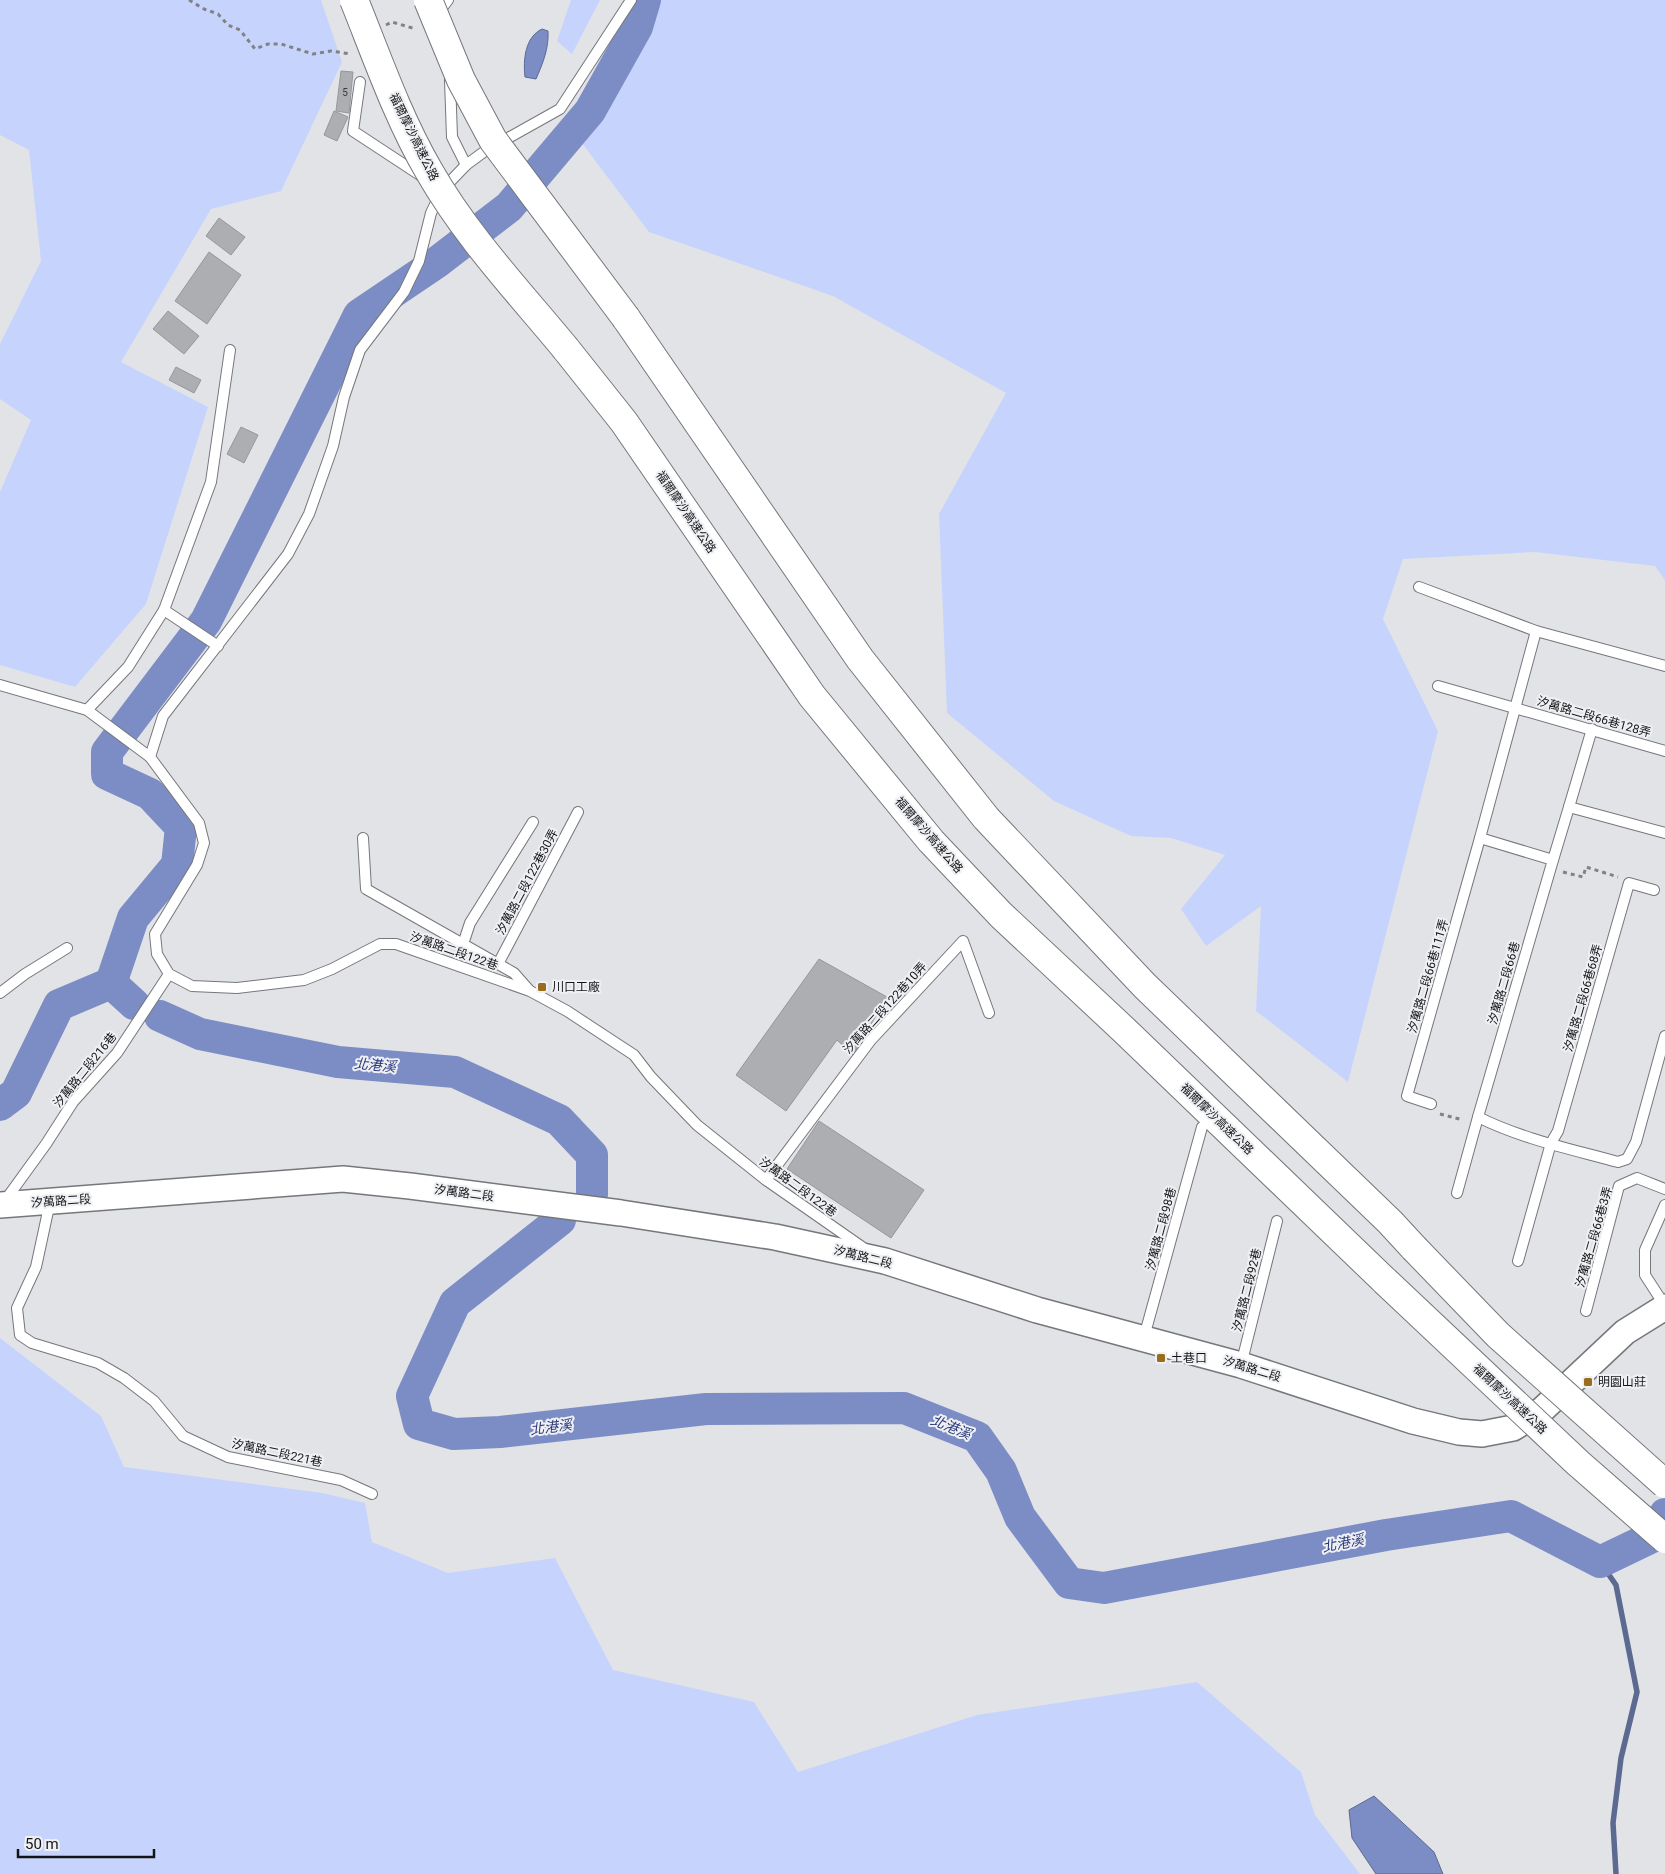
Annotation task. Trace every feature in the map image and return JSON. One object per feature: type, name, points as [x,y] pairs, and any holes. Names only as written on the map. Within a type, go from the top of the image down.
[{"type":"highway","name":"福爾摩沙高速公路","points":[[354,0],[400,114],[428,171],[461,221],[624,422],[812,696],[931,841],[1001,915],[1124,1030],[1385,1281],[1578,1464],[1665,1539]]},
{"type":"highway","points":[[428,0],[461,80],[493,140],[626,318],[860,659],[986,818],[1145,986],[1390,1222],[1498,1335],[1665,1484]]},
{"type":"street","name":"汐萬路二段","points":[[1,1205],[343,1180],[410,1186],[621,1213],[775,1237],[885,1261],[1037,1310],[1241,1365],[1413,1422],[1459,1432],[1482,1434],[1513,1428],[1542,1410],[1625,1332],[1665,1307]]},
{"type":"lane","points":[[448,0],[442,8],[443,35],[452,90],[452,137],[466,165]]},
{"type":"lane","points":[[150,757],[163,716],[288,554],[309,514],[333,446],[344,397],[360,350],[404,292],[419,260],[431,213],[442,190],[466,165],[485,151],[560,109],[631,0]]},
{"type":"lane","points":[[360,82],[353,131],[442,190]]},
{"type":"lane","points":[[87,710],[128,667],[164,610],[211,482],[230,350]]},
{"type":"lane","points":[[1419,587],[1536,631],[1665,666]]},
{"type":"lane","points":[[164,610],[218,646]]},
{"type":"lane","points":[[1536,631],[1480,838],[1552,864]]},
{"type":"lane","points":[[0,685],[87,710],[150,757],[199,823],[204,843],[198,865],[154,934],[157,954],[169,974]]},
{"type":"lane","name":"汐萬路二段66巷128弄","points":[[1438,686],[1665,751]]},
{"type":"lane","points":[[1592,729],[1569,807],[1665,833]]},
{"type":"lane","name":"汐萬路二段66巷","points":[[1457,1192],[1569,807]]},
{"type":"lane","name":"汐萬路二段122巷30弄","points":[[498,964],[578,812]]},
{"type":"lane","points":[[463,944],[470,923],[533,822]]},
{"type":"lane","points":[[363,838],[366,889],[514,973],[530,990]]},
{"type":"lane","name":"汐萬路二段66巷111弄","points":[[1432,1104],[1407,1096],[1480,838]]},
{"type":"lane","points":[[1629,883],[1654,890]]},
{"type":"lane","name":"汐萬路二段66巷68弄","points":[[1518,1261],[1551,1143],[1558,1131],[1629,883]]},
{"type":"lane","name":"汐萬路二段122巷10弄","points":[[766,1180],[871,1040],[963,941],[989,1013]]},
{"type":"lane","name":"汐萬路二段122巷","points":[[169,974],[192,986],[237,988],[304,980],[332,969],[380,944],[396,944],[530,990],[567,1010],[634,1054],[651,1078],[697,1125],[799,1205],[885,1261]]},
{"type":"lane","points":[[0,994],[25,974],[67,948]]},
{"type":"lane","name":"汐萬路二段216巷","points":[[1,1205],[46,1144],[73,1102],[118,1053],[169,974]]},
{"type":"lane","points":[[1477,1121],[1618,1162],[1627,1159],[1636,1142],[1665,1036]]},
{"type":"lane","name":"汐萬路二段98巷","points":[[1144,1338],[1202,1128]]},
{"type":"lane","name":"汐萬路二段66巷3弄","points":[[1586,1311],[1619,1186],[1637,1178],[1665,1189]]},
{"type":"lane","name":"汐萬路二段221巷","points":[[50,1201],[36,1267],[17,1308],[20,1335],[32,1343],[98,1363],[124,1378],[154,1401],[183,1436],[228,1457],[341,1480],[372,1494]]},
{"type":"lane","points":[[1665,1205],[1645,1250],[1645,1275],[1665,1307]]},
{"type":"lane","name":"汐萬路二段92巷","points":[[1241,1365],[1277,1221]]},
{"type":"path","points":[[189,0],[204,9],[218,14],[228,25],[240,30],[255,49],[268,44],[281,44],[313,54],[331,51],[352,54],[357,51]]},
{"type":"path","points":[[384,26],[392,22],[425,32],[443,35]]},
{"type":"path","points":[[1552,864],[1583,877],[1586,868],[1619,877],[1629,883]]},
{"type":"path","points":[[1432,1104],[1440,1114],[1477,1121]]},
{"type":"shaded area","points":[[0,0],[321,0],[342,62],[281,191],[211,209],[121,362],[208,407],[146,604],[75,687],[0,665],[0,492],[31,420],[0,399],[0,344],[41,261],[29,150],[0,135]]},
{"type":"shaded area","points":[[571,0],[600,0],[572,54],[557,41]]},
{"type":"shaded area","points":[[658,0],[1665,0],[1665,580],[1655,566],[1535,552],[1403,559],[1383,619],[1438,731],[1348,1082],[1256,1011],[1261,906],[1206,946],[1181,909],[1225,855],[1171,838],[1131,836],[1054,801],[947,713],[939,514],[1006,393],[833,296],[649,232],[569,126]]},
{"type":"shaded area","points":[[542,29],[548,31],[548,43],[543,61],[536,79],[525,77],[524,63],[526,50],[532,37]]},
{"type":"shaded area","points":[[0,1338],[101,1416],[124,1467],[322,1493],[365,1503],[372,1542],[448,1573],[555,1558],[613,1670],[754,1702],[798,1772],[977,1715],[1197,1682],[1301,1772],[1315,1815],[1360,1874],[0,1874]]},
{"type":"shaded area","points":[[1374,1796],[1434,1852],[1443,1874],[1376,1874],[1352,1838],[1349,1810]]},
{"type":"building","points":[[341,71],[353,72],[349,113],[336,111]]},
{"type":"building","points":[[334,111],[348,117],[337,141],[324,135]]},
{"type":"building","points":[[219,218],[245,237],[231,255],[206,236]]},
{"type":"building","points":[[209,252],[241,275],[207,324],[175,301]]},
{"type":"building","points":[[168,311],[199,336],[184,354],[153,329]]},
{"type":"building","points":[[176,367],[201,380],[194,393],[169,380]]},
{"type":"building","points":[[241,427],[258,435],[244,463],[227,454]]},
{"type":"building","points":[[819,959],[887,997],[853,1055],[837,1040],[786,1111],[736,1075]]},
{"type":"building","points":[[819,1121],[924,1190],[891,1238],[787,1169]]},
{"type":"waterway","points":[[111,983],[133,918],[177,865],[181,827],[150,794],[107,774],[107,752],[206,621],[359,315],[436,263],[509,207],[590,111],[637,27],[645,0]]},
{"type":"waterway","name":"北港溪","points":[[0,1105],[16,1093],[59,1005],[111,983],[134,1004]]},
{"type":"waterway","name":"北港溪","points":[[160,1016],[200,1034],[338,1062],[455,1072],[559,1120],[592,1155],[592,1194]]},
{"type":"waterway","name":"北港溪","points":[[560,1220],[455,1303],[412,1396],[419,1424],[454,1434],[500,1432],[706,1409],[904,1408],[977,1437],[1001,1471],[1020,1517],[1069,1583],[1104,1588],[1386,1535],[1511,1516],[1600,1562],[1652,1537],[1665,1514]]},
{"type":"waterway","points":[[1600,1562],[1616,1585],[1637,1692],[1621,1758],[1613,1823],[1616,1874]]},
{"type":"place","name":"川口工廠","points":[[542,987]]},
{"type":"place","name":"土巷口","points":[[1161,1358]]},
{"type":"place","name":"明園山莊","points":[[1588,1382]]}]
